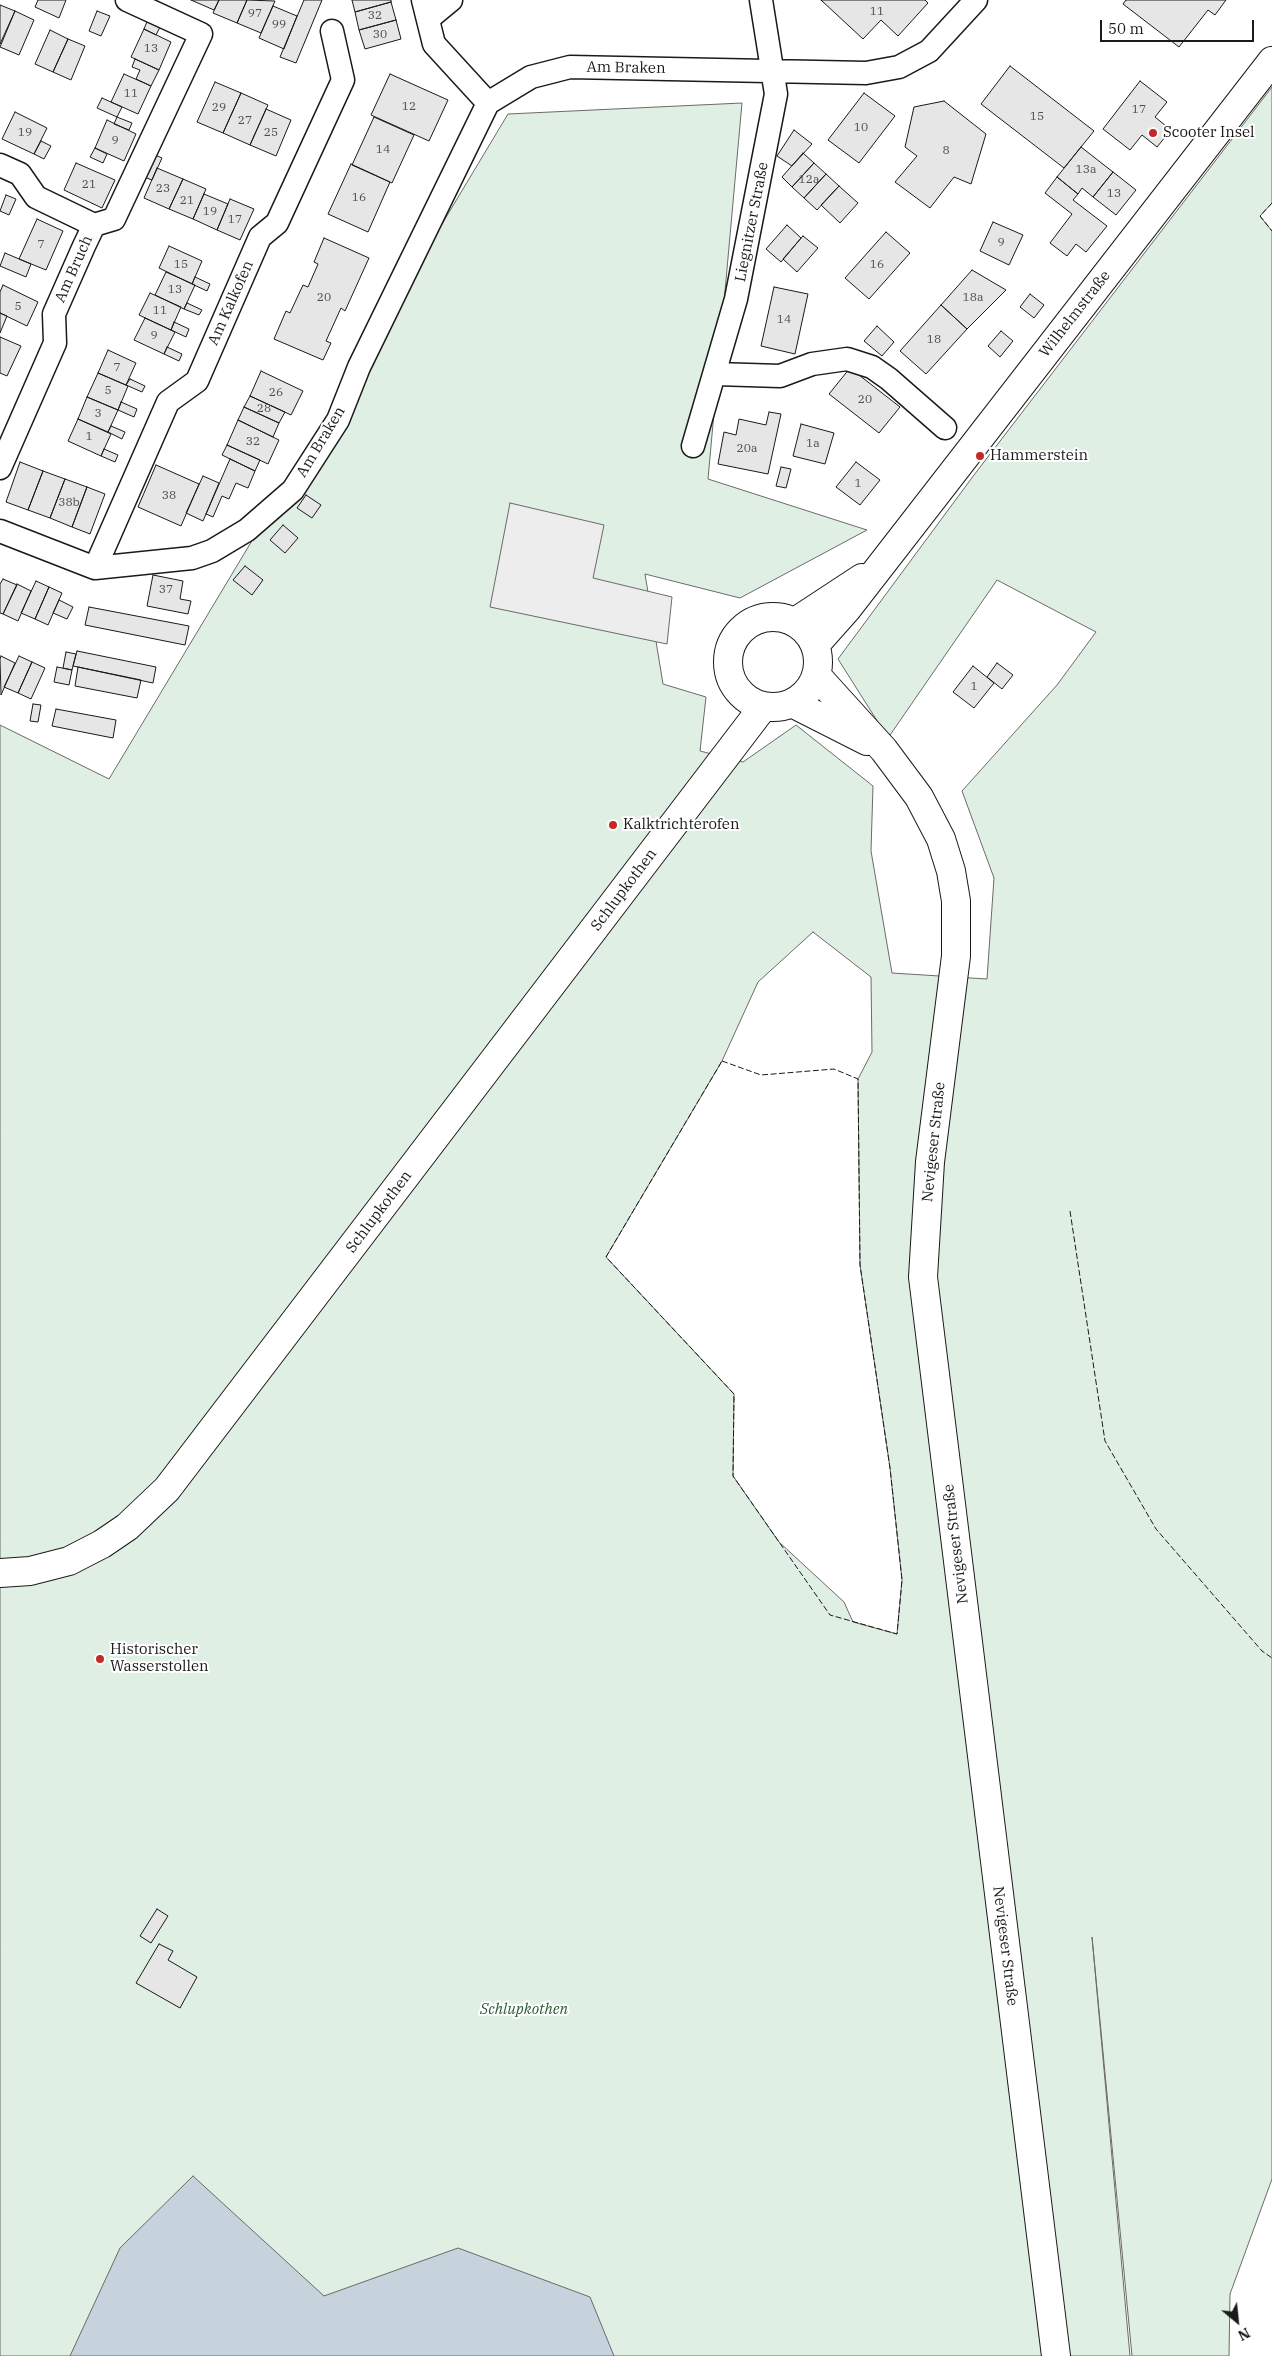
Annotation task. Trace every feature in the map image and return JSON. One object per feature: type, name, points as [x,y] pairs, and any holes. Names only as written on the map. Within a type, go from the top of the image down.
[{"type":"main road","name":"Wilhelmstraße","points":[[815,645],[847,609],[1272,61]]},
{"type":"main road","name":"Wilhelmstraße","points":[[795,622],[878,567]]},
{"type":"main road","points":[[780,617],[795,622],[807,632],[815,645],[820,679],[801,698],[798,706],[773,708],[763,707],[751,702],[740,694],[732,683],[727,670],[727,656],[735,637],[747,624],[764,618],[780,617]]},
{"type":"main road","name":"Nevigeser Straße","points":[[820,679],[858,730],[884,750],[919,797],[942,839],[951,871],[956,901],[956,956],[930,1162],[923,1276],[1056,2356]]},
{"type":"main road","name":"Schlupkothen","points":[[706,781],[735,715],[740,694]]},
{"type":"main road","name":"Nevigeser Straße","points":[[798,706],[858,730]]},
{"type":"main road","name":"Schlupkothen","points":[[0,1573],[30,1571],[68,1561],[102,1544],[128,1527],[167,1488],[763,707]]},
{"type":"street","name":"Am Bruch","points":[[0,468],[55,343],[54,314],[94,225],[114,219],[201,34],[127,0]]},
{"type":"street","points":[[451,0],[426,9],[434,44],[488,103]]},
{"type":"street","name":"Liegnitzer Straße","points":[[693,446],[716,374],[736,299],[776,94],[761,0]]},
{"type":"street","points":[[772,69],[866,73],[899,67],[929,51],[976,0]]},
{"type":"street","name":"Am Kalkofen","points":[[95,568],[168,402],[197,381],[260,237],[277,223],[343,80],[332,31]]},
{"type":"street","name":"Am Braken","points":[[0,530],[95,568],[192,558],[212,551],[247,530],[293,490],[338,420],[359,367],[488,103],[531,77],[570,67],[772,69]]},
{"type":"street","points":[[0,165],[20,174],[36,197],[94,225]]},
{"type":"street","points":[[716,374],[780,376],[812,364],[847,359],[872,367],[945,428]]},
{"type":"green space","points":[[1272,87],[1272,203],[1260,216],[1272,231],[1272,2179],[1230,2294],[1229,2356],[1132,2356],[1092,1937],[1130,2356],[0,2356],[0,725],[109,779],[508,114],[742,103],[708,479],[867,530],[740,598],[645,574],[663,684],[706,697],[700,751],[743,762],[796,725],[873,786],[871,851],[892,973],[987,979],[994,878],[962,791],[1057,685],[1096,632],[997,580],[888,738],[838,659],[974,475]],"holes":[[[813,932],[871,977],[872,1052],[858,1079],[860,1265],[890,1468],[902,1580],[897,1634],[853,1622],[844,1602],[779,1542],[733,1476],[734,1394],[606,1257],[722,1061],[758,982]]]},
{"type":"shaded area","points":[[510,503],[604,525],[593,578],[672,597],[667,644],[490,607]]},
{"type":"shaded area","points":[[193,2176],[324,2296],[458,2248],[590,2297],[614,2356],[70,2356],[120,2248]]},
{"type":"building","points":[[38,0],[66,0],[59,18],[35,7]]},
{"type":"building","points":[[191,0],[219,0],[214,10]]},
{"type":"building","points":[[219,0],[247,0],[237,23],[213,13]]},
{"type":"building","points":[[247,0],[275,1],[261,33],[237,23]]},
{"type":"building","points":[[304,0],[322,0],[296,63],[280,57]]},
{"type":"building","points":[[352,0],[391,0],[391,2],[355,12]]},
{"type":"building","points":[[821,0],[925,0],[928,3],[898,36],[881,20],[863,39]]},
{"type":"building","points":[[1126,0],[1226,0],[1215,15],[1208,10],[1179,47],[1123,4]]},
{"type":"building","points":[[391,2],[396,20],[359,30],[355,12]]},
{"type":"building","points":[[0,5],[15,11],[0,44]]},
{"type":"building","points":[[273,6],[297,16],[284,49],[259,38]]},
{"type":"building","points":[[15,11],[34,20],[19,55],[0,47]]},
{"type":"building","points":[[97,11],[110,16],[101,36],[89,31]]},
{"type":"building","points":[[148,19],[161,25],[156,35],[144,29]]},
{"type":"building","points":[[396,20],[401,39],[365,49],[359,30]]},
{"type":"building","points":[[144,29],[171,42],[159,70],[131,57]]},
{"type":"building","points":[[50,30],[68,39],[53,72],[35,64]]},
{"type":"building","points":[[68,39],[85,46],[71,80],[53,72]]},
{"type":"building","points":[[135,59],[159,70],[151,86],[136,79],[140,70],[132,67]]},
{"type":"building","points":[[1010,66],[1094,131],[1064,168],[981,104]]},
{"type":"building","points":[[124,74],[151,86],[138,114],[111,102]]},
{"type":"building","points":[[390,74],[448,100],[429,141],[371,115]]},
{"type":"building","points":[[1140,81],[1167,102],[1155,117],[1171,130],[1157,147],[1142,135],[1130,150],[1103,129]]},
{"type":"building","points":[[215,82],[241,93],[223,133],[197,122]]},
{"type":"building","points":[[241,93],[268,105],[250,145],[223,133]]},
{"type":"building","points":[[864,93],[895,116],[859,163],[828,140]]},
{"type":"building","points":[[102,98],[122,107],[117,117],[97,108]]},
{"type":"building","points":[[944,101],[986,134],[971,184],[954,177],[930,208],[895,182],[917,156],[905,147],[914,107]]},
{"type":"building","points":[[266,109],[291,120],[276,156],[250,145]]},
{"type":"building","points":[[15,112],[47,128],[34,154],[2,139]]},
{"type":"building","points":[[117,117],[132,123],[129,130],[114,124]]},
{"type":"building","points":[[374,117],[414,135],[392,183],[352,165]]},
{"type":"building","points":[[107,120],[136,134],[124,161],[95,148]]},
{"type":"building","points":[[794,130],[812,144],[792,166],[777,156]]},
{"type":"building","points":[[41,141],[51,146],[44,159],[34,154]]},
{"type":"building","points":[[1081,147],[1113,172],[1093,197],[1082,188],[1078,194],[1057,177]]},
{"type":"building","points":[[95,148],[107,154],[103,163],[90,157]]},
{"type":"building","points":[[803,153],[814,163],[792,187],[782,177]]},
{"type":"building","points":[[153,154],[162,158],[152,180],[144,177]]},
{"type":"building","points":[[76,163],[115,180],[102,208],[64,190]]},
{"type":"building","points":[[814,163],[826,174],[804,198],[792,187]]},
{"type":"building","points":[[351,164],[390,182],[368,232],[328,214]]},
{"type":"building","points":[[157,168],[183,179],[169,209],[144,198]]},
{"type":"building","points":[[1113,172],[1136,190],[1116,215],[1093,197]]},
{"type":"building","points":[[826,174],[839,186],[817,210],[804,198]]},
{"type":"building","points":[[1057,177],[1078,194],[1073,200],[1107,226],[1086,252],[1076,244],[1067,256],[1050,243],[1072,214],[1045,193]]},
{"type":"building","points":[[183,179],[206,189],[193,219],[169,209]]},
{"type":"building","points":[[839,186],[858,203],[840,223],[821,205]]},
{"type":"building","points":[[204,194],[228,204],[217,230],[193,219]]},
{"type":"building","points":[[6,195],[16,199],[9,215],[0,211]]},
{"type":"building","points":[[230,199],[254,209],[240,240],[217,230]]},
{"type":"building","points":[[37,219],[63,231],[46,270],[19,259]]},
{"type":"building","points":[[993,222],[1023,235],[1009,265],[980,251]]},
{"type":"building","points":[[787,225],[801,238],[781,262],[766,249]]},
{"type":"building","points":[[886,232],[910,253],[869,299],[845,278]]},
{"type":"building","points":[[803,236],[818,248],[797,272],[783,259]]},
{"type":"building","points":[[324,238],[369,258],[345,311],[341,308],[326,341],[331,343],[323,360],[274,339],[286,311],[290,313],[303,285],[308,287],[318,264],[314,262]]},
{"type":"building","points":[[169,246],[202,261],[192,284],[159,268]]},
{"type":"building","points":[[5,253],[31,264],[26,277],[0,266]]},
{"type":"building","points":[[972,270],[1006,290],[967,329],[941,305]]},
{"type":"building","points":[[166,272],[195,285],[184,309],[155,295]]},
{"type":"building","points":[[195,277],[210,284],[207,291],[192,284]]},
{"type":"building","points":[[3,285],[38,302],[27,326],[0,313],[0,292]]},
{"type":"building","points":[[774,287],[808,294],[795,354],[761,346]]},
{"type":"building","points":[[150,293],[181,307],[171,330],[139,315]]},
{"type":"building","points":[[1030,294],[1044,305],[1034,318],[1020,307]]},
{"type":"building","points":[[187,303],[202,310],[199,315],[184,309]]},
{"type":"building","points":[[941,305],[967,329],[926,374],[900,351]]},
{"type":"building","points":[[0,313],[7,316],[0,333]]},
{"type":"building","points":[[145,318],[175,332],[164,354],[134,340]]},
{"type":"building","points":[[174,322],[189,329],[186,337],[171,330]]},
{"type":"building","points":[[877,326],[894,342],[882,356],[864,341]]},
{"type":"building","points":[[1001,331],[1013,341],[1000,357],[988,346]]},
{"type":"building","points":[[0,337],[21,346],[7,376],[0,373]]},
{"type":"building","points":[[167,347],[182,354],[179,361],[164,354]]},
{"type":"building","points":[[108,350],[136,363],[126,385],[98,373]]},
{"type":"building","points":[[850,368],[900,407],[879,433],[829,394]]},
{"type":"building","points":[[261,371],[303,391],[291,415],[250,396]]},
{"type":"building","points":[[98,373],[128,386],[118,410],[87,397]]},
{"type":"building","points":[[130,379],[145,386],[142,392],[126,385]]},
{"type":"building","points":[[250,396],[285,412],[279,423],[244,407]]},
{"type":"building","points":[[87,397],[118,410],[108,432],[78,419]]},
{"type":"building","points":[[121,402],[137,409],[134,417],[118,410]]},
{"type":"building","points":[[244,407],[279,423],[273,437],[238,420]]},
{"type":"building","points":[[769,412],[781,414],[768,474],[718,464],[724,432],[736,435],[739,419],[766,425]]},
{"type":"building","points":[[78,419],[111,434],[101,456],[68,441]]},
{"type":"building","points":[[238,420],[279,440],[268,464],[227,445]]},
{"type":"building","points":[[801,424],[834,433],[825,464],[793,456]]},
{"type":"building","points":[[111,426],[125,432],[122,439],[108,432]]},
{"type":"building","points":[[227,445],[260,460],[255,471],[222,455]]},
{"type":"building","points":[[104,449],[118,455],[115,462],[101,456]]},
{"type":"building","points":[[230,459],[255,471],[248,488],[236,483],[229,499],[222,496],[213,517],[206,514]]},
{"type":"building","points":[[20,462],[43,471],[28,510],[6,502]]},
{"type":"building","points":[[856,462],[880,480],[860,505],[836,487]]},
{"type":"building","points":[[156,465],[199,484],[181,526],[138,507]]},
{"type":"building","points":[[781,467],[791,469],[786,488],[776,486]]},
{"type":"building","points":[[43,471],[65,479],[50,518],[28,510]]},
{"type":"building","points":[[203,476],[219,483],[203,521],[186,513]]},
{"type":"building","points":[[65,479],[87,487],[72,527],[50,518]]},
{"type":"building","points":[[87,487],[105,494],[90,534],[72,527]]},
{"type":"building","points":[[306,495],[321,505],[312,518],[297,508]]},
{"type":"building","points":[[283,525],[298,538],[285,553],[270,540]]},
{"type":"building","points":[[245,566],[263,580],[252,595],[233,580]]},
{"type":"building","points":[[153,575],[183,581],[180,599],[191,601],[188,614],[147,606]]},
{"type":"building","points":[[3,579],[17,585],[3,614],[0,613],[0,584]]},
{"type":"building","points":[[36,581],[49,587],[35,619],[21,613]]},
{"type":"building","points":[[17,584],[31,591],[18,621],[3,614]]},
{"type":"building","points":[[49,587],[62,593],[48,625],[35,619]]},
{"type":"building","points":[[59,600],[73,607],[67,619],[53,613]]},
{"type":"building","points":[[89,607],[189,626],[185,645],[85,625]]},
{"type":"building","points":[[77,651],[156,667],[153,683],[73,666]]},
{"type":"building","points":[[66,652],[76,654],[72,670],[63,668]]},
{"type":"building","points":[[1,656],[15,663],[1,695],[0,659]]},
{"type":"building","points":[[19,656],[32,662],[18,693],[4,687]]},
{"type":"building","points":[[32,662],[45,668],[31,699],[18,693]]},
{"type":"building","points":[[997,663],[1013,675],[1002,689],[987,677]]},
{"type":"building","points":[[973,666],[994,683],[974,708],[953,692]]},
{"type":"building","points":[[57,667],[72,670],[69,685],[54,682]]},
{"type":"building","points":[[78,667],[141,680],[137,698],[75,686]]},
{"type":"building","points":[[33,704],[41,705],[38,722],[30,721]]},
{"type":"building","points":[[56,709],[116,720],[113,738],[52,726]]},
{"type":"building","points":[[157,1909],[168,1916],[151,1943],[140,1936]]},
{"type":"building","points":[[159,1944],[173,1951],[168,1960],[197,1977],[180,2008],[136,1983]]},
{"type":"fence","points":[[1272,203],[1260,216],[1272,231]]},
{"type":"fence","points":[[722,1061],[761,1075],[834,1069],[858,1079],[860,1265],[890,1468],[902,1580],[897,1634],[830,1615],[733,1476],[734,1394],[606,1257],[722,1061]]},
{"type":"fence","points":[[1070,1211],[1105,1441],[1156,1529],[1262,1651],[1272,1658]]},
{"type":"place","name":"Scooter Insel","points":[[1153,133]]},
{"type":"place","name":"Hammerstein","points":[[980,456]]},
{"type":"place","name":"Kalktrichterofen","points":[[613,825]]},
{"type":"place","name":"Historischer Wasserstollen","points":[[100,1659]]}]
